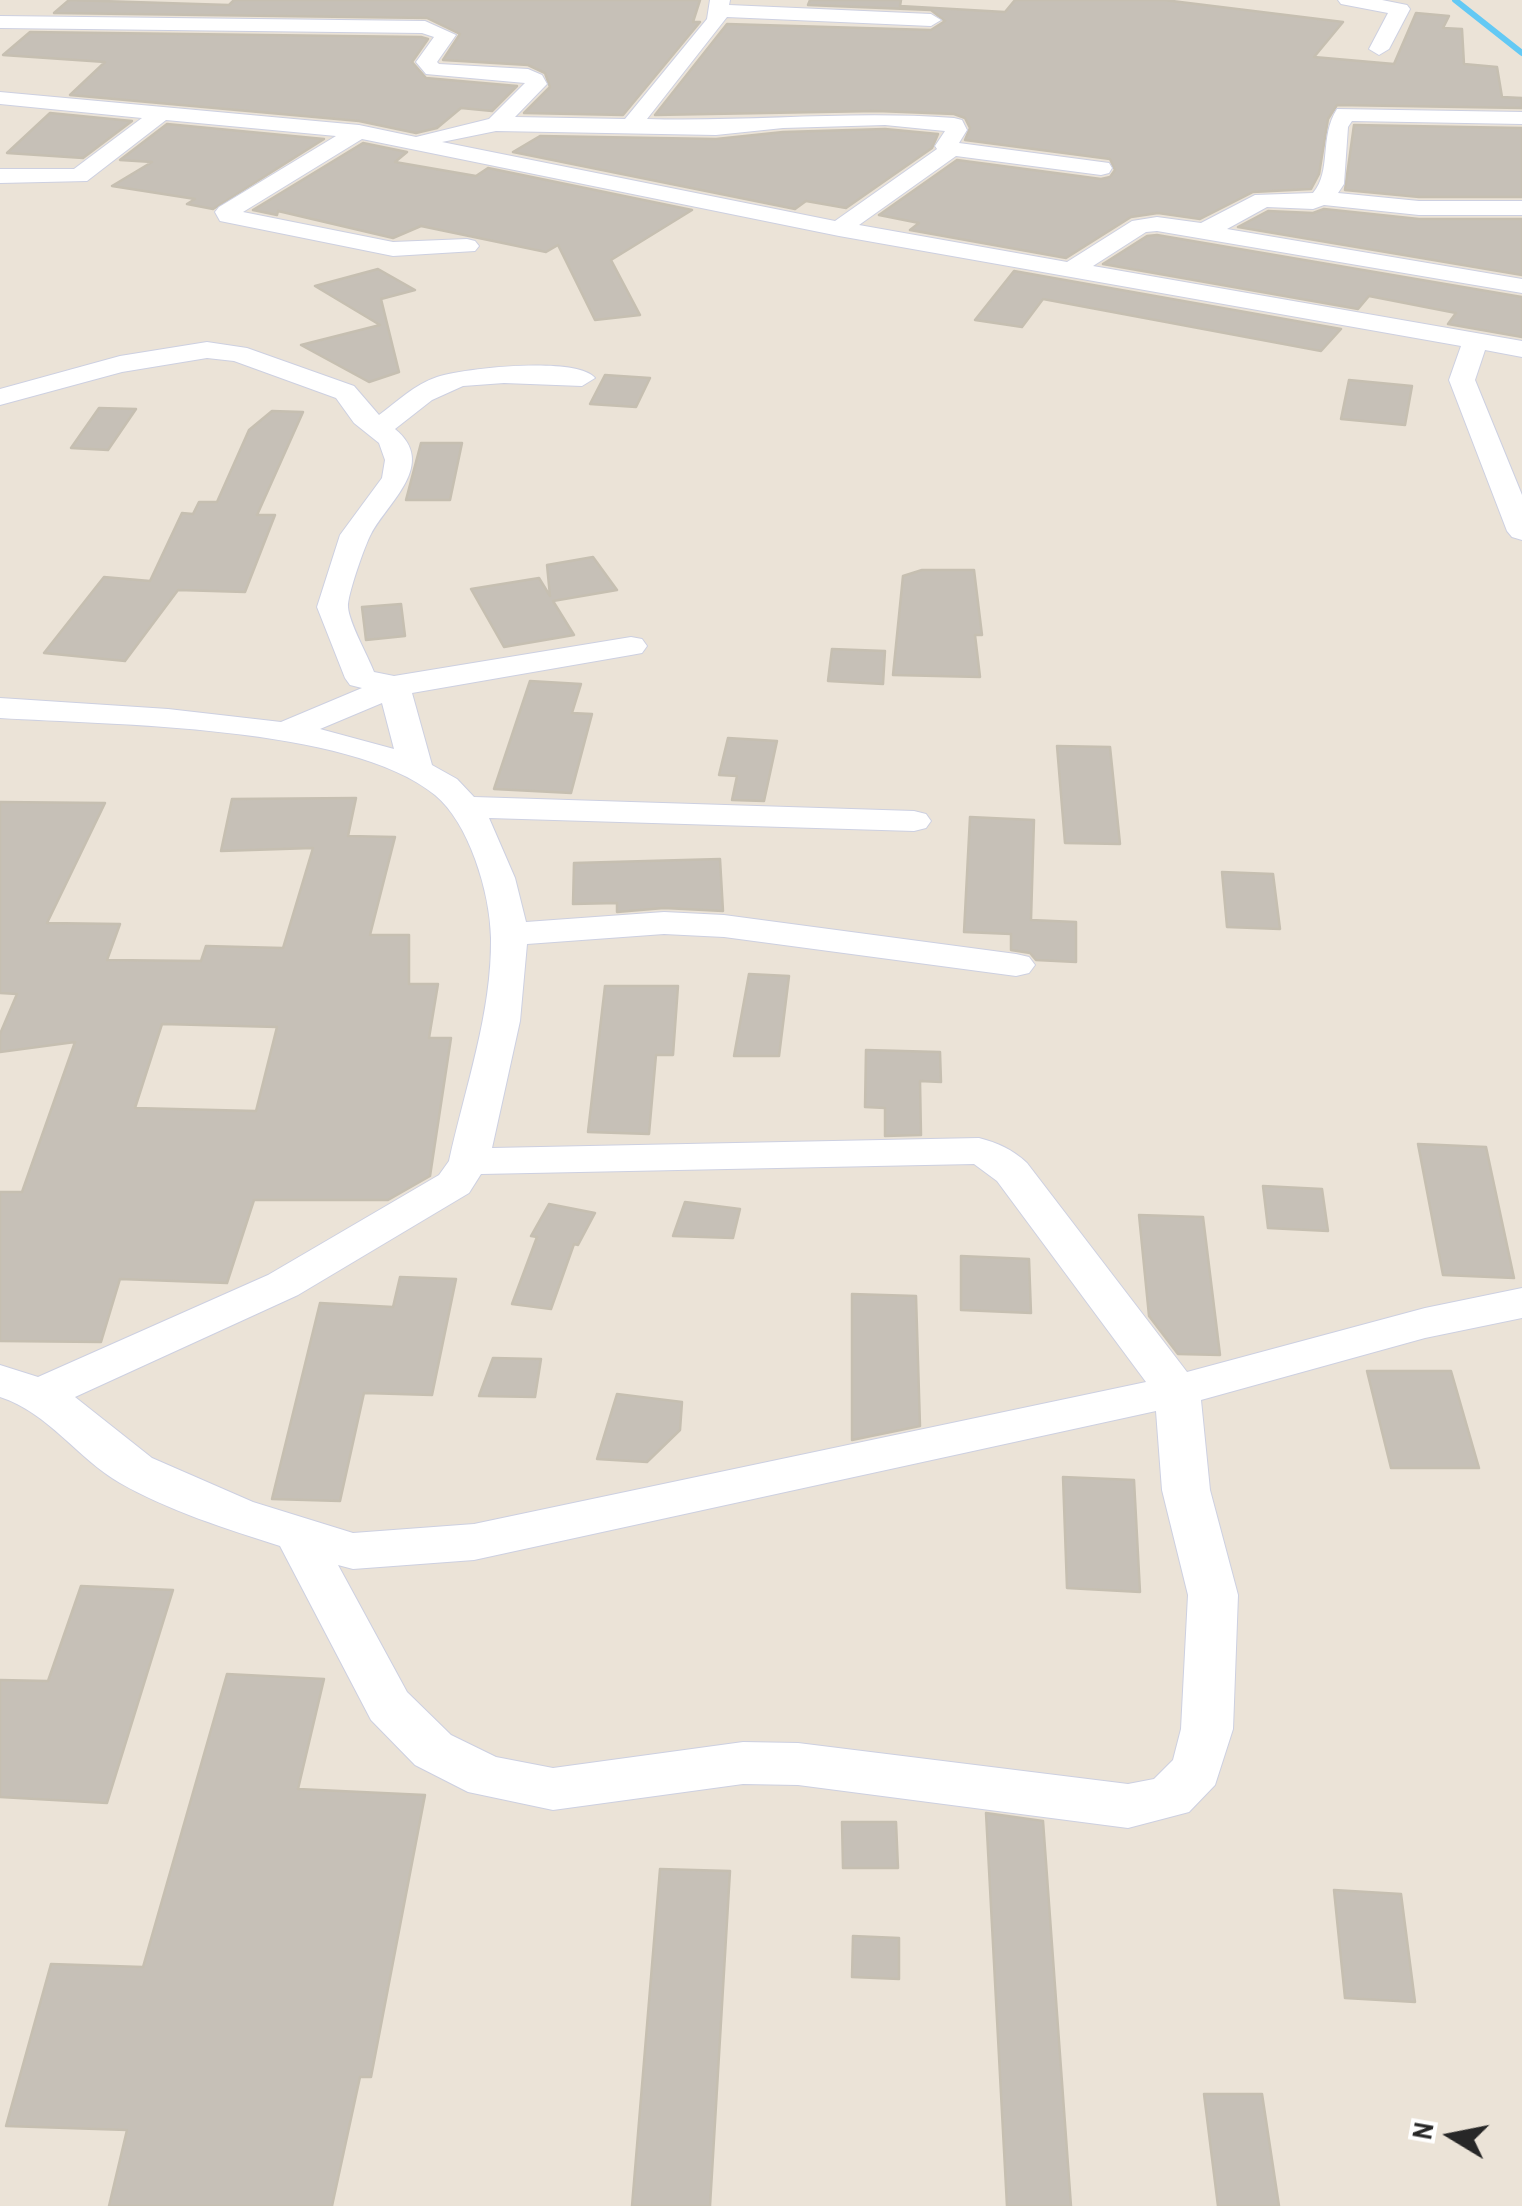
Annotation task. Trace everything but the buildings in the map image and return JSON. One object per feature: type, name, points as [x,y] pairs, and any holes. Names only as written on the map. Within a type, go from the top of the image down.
[{"type":"street","points":[[1348,0],[1400,9],[1379,49]]},
{"type":"street","points":[[631,125],[720,6],[930,20]]},
{"type":"street","points":[[0,22],[425,27],[446,36],[426,62],[433,70],[528,75],[536,79],[536,84],[496,124]]},
{"type":"street","points":[[0,98],[359,132],[839,229],[1522,349]]},
{"type":"street","points":[[0,176],[78,176],[163,112]]},
{"type":"street","points":[[1204,230],[1263,200],[1313,202],[1322,198],[1334,184],[1337,127],[1344,114],[1522,118]]},
{"type":"street","points":[[412,143],[496,124],[716,128],[782,121],[921,120],[954,126],[956,130],[946,146],[952,149],[1100,168]]},
{"type":"street","points":[[359,132],[240,203],[227,212],[228,216],[393,249],[467,246]]},
{"type":"street","points":[[839,229],[952,149]]},
{"type":"street","points":[[1322,198],[1420,208],[1522,208]]},
{"type":"street","points":[[1069,271],[1140,226],[1157,224],[1522,286]]},
{"type":"street","points":[[1475,343],[1462,380],[1522,531]]},
{"type":"street","points":[[0,398],[120,364],[180,352],[222,350],[338,387],[364,417],[392,440],[399,460],[396,478],[356,534],[332,607],[361,678],[394,686]]},
{"type":"street","points":[[379,426],[394,419],[427,390],[440,385],[511,374],[582,378]]},
{"type":"street","points":[[288,731],[394,686],[631,646]]},
{"type":"street","points":[[394,686],[418,771]]},
{"type":"street","points":[[0,708],[288,731],[400,762],[447,788],[488,847],[509,934],[505,992],[468,1161],[454,1184],[283,1285],[20,1387]]},
{"type":"street","points":[[461,807],[914,821]]},
{"type":"street","points":[[509,934],[664,923],[724,926],[1016,964]]},
{"type":"street","points":[[298,1534],[389,1706],[433,1750],[487,1777],[554,1789],[743,1762],[798,1764],[1128,1806],[1170,1796],[1196,1770],[1207,1729],[1212,1595],[1186,1490],[1177,1390],[1012,1172],[998,1159],[979,1152],[468,1161]]},
{"type":"street","points":[[20,1387],[134,1470],[236,1514],[354,1551],[474,1542],[1177,1390],[1425,1323],[1522,1303]]},
{"type":"waterway","points":[[1455,0],[1522,53]]}]
